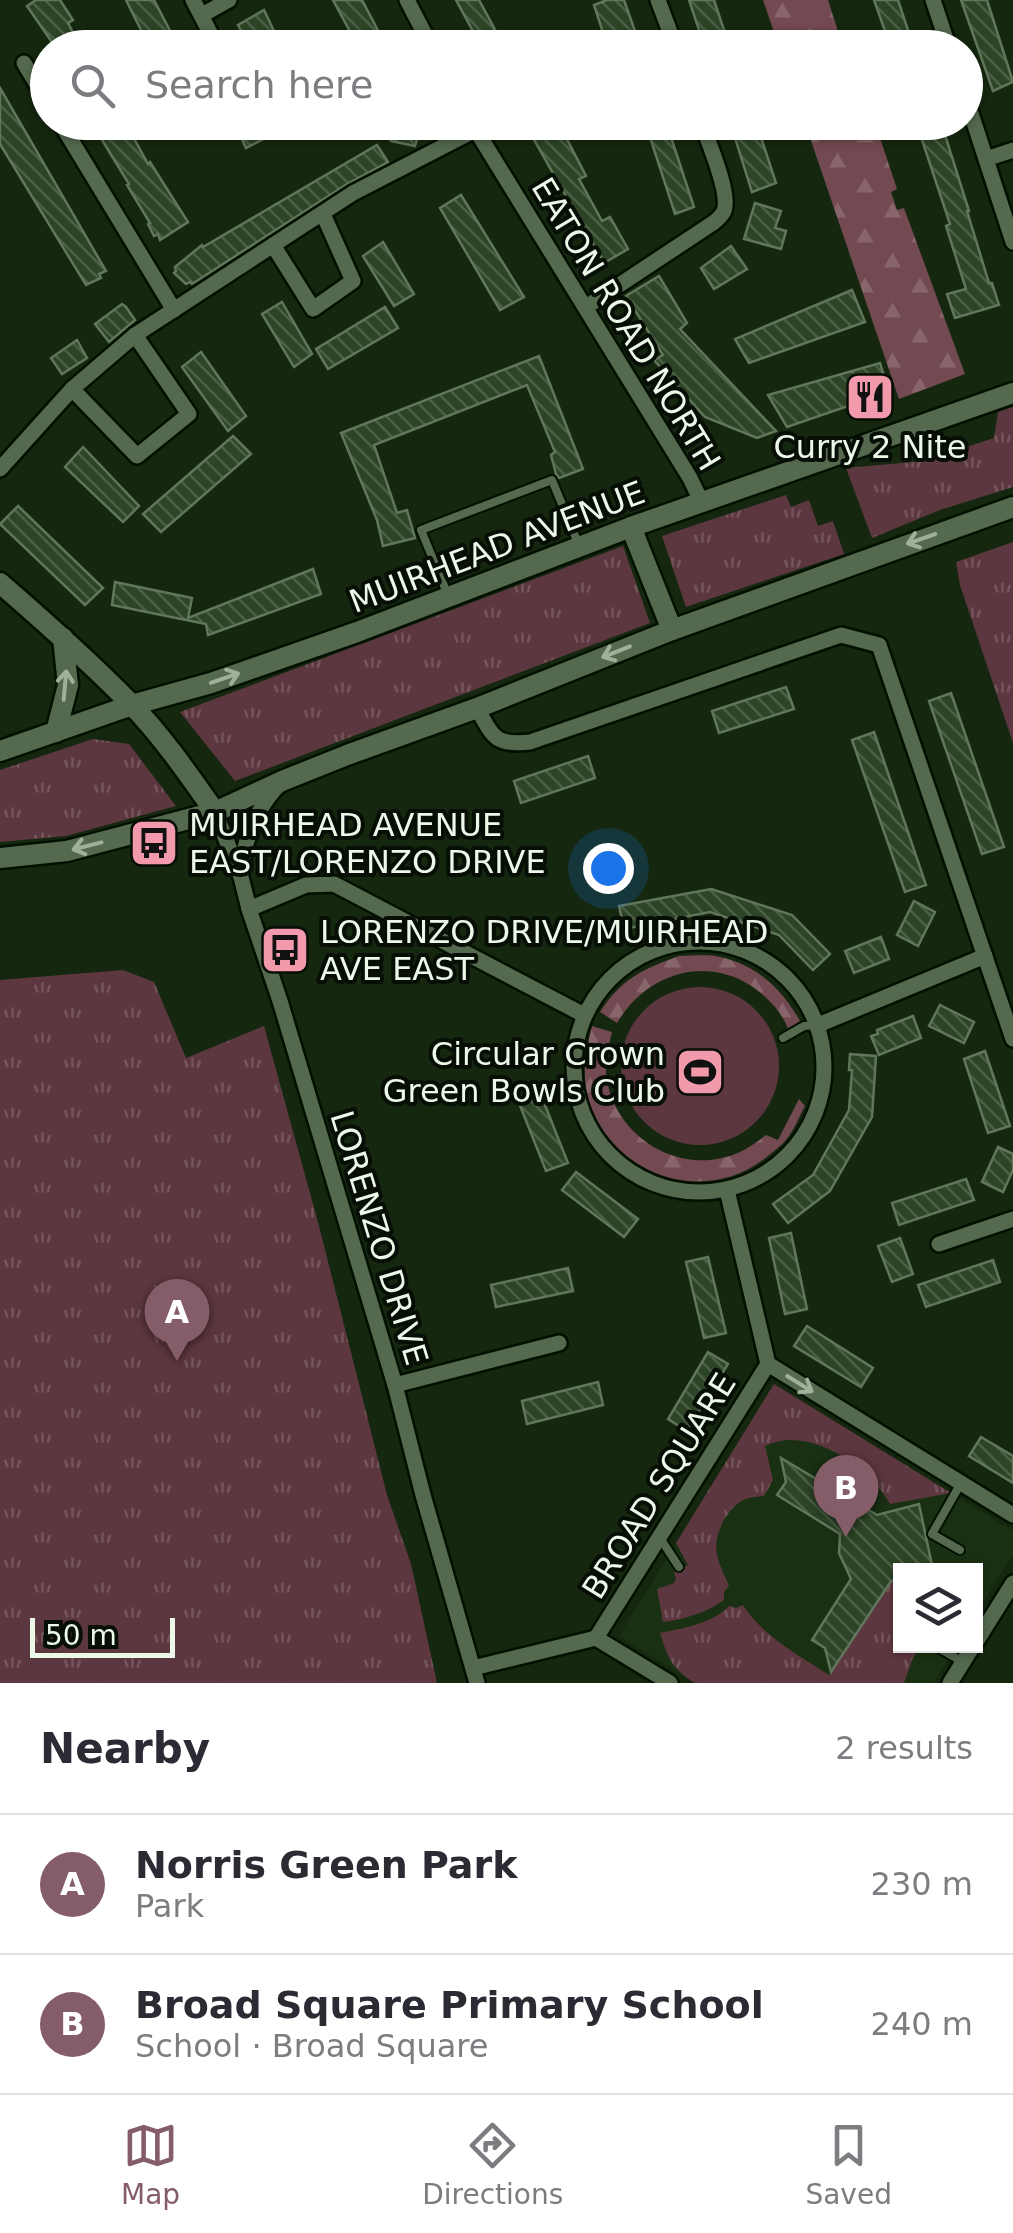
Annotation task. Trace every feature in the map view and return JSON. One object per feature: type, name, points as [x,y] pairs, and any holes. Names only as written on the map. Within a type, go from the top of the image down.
[{"type":"street","points":[[209,30],[198,7],[229,0]]},
{"type":"street","points":[[407,0],[423,30]]},
{"type":"street","points":[[658,0],[669,30]]},
{"type":"street","points":[[933,0],[942,30]]},
{"type":"street","points":[[24,64],[30,74]]},
{"type":"street","points":[[71,140],[174,310]]},
{"type":"street","points":[[0,469],[72,389],[134,335],[353,193],[448,140]]},
{"type":"street","name":"EATON ROAD NORTH","points":[[482,140],[702,503]]},
{"type":"street","points":[[586,307],[723,214],[724,192],[707,140]]},
{"type":"street","points":[[980,140],[1013,242]]},
{"type":"street","points":[[986,159],[1013,150]]},
{"type":"street","points":[[274,245],[313,308],[354,281],[322,214]]},
{"type":"street","points":[[72,389],[137,456],[189,414],[134,335]]},
{"type":"street","name":"MUIRHEAD AVENUE","points":[[0,751],[132,705],[211,683],[631,527],[1013,393]]},
{"type":"street","points":[[4,858],[67,851],[215,812],[282,781],[672,630],[1013,506]]},
{"type":"street","points":[[631,527],[672,630]]},
{"type":"street","points":[[0,583],[132,705],[215,812]]},
{"type":"street","points":[[477,708],[494,738],[510,744],[530,742],[842,635],[879,645],[1013,1039]]},
{"type":"street","points":[[56,732],[68,684],[63,638]]},
{"type":"street","points":[[241,877],[250,828],[262,805],[282,781]]},
{"type":"street","name":"LORENZO DRIVE","points":[[215,812],[241,877],[280,1001],[475,1676]]},
{"type":"street","points":[[249,908],[306,886],[334,884],[584,1015]]},
{"type":"street","points":[[682,942],[725,944],[764,960],[797,987],[818,1024],[825,1066],[819,1108],[798,1145],[767,1174],[728,1190],[688,1192],[649,1183],[616,1161],[590,1130],[576,1093],[574,1054],[584,1015],[608,980],[642,955],[682,942]]},
{"type":"street","points":[[818,1024],[984,956]]},
{"type":"street","name":"BROAD SQUARE","points":[[475,1676],[596,1638],[768,1364],[728,1190]]},
{"type":"street","points":[[939,1244],[1013,1219]]},
{"type":"street","points":[[394,1385],[560,1343]]},
{"type":"street","name":"BROAD SQUARE","points":[[768,1364],[1013,1515]]},
{"type":"street","points":[[983,1630],[1013,1582]]},
{"type":"street","name":"BROAD SQUARE","points":[[596,1638],[670,1683]]},
{"type":"street","points":[[950,1683],[968,1653]]},
{"type":"lane","points":[[448,597],[422,530],[536,486],[552,480],[580,547]]},
{"type":"lane","points":[[783,1038],[804,1026],[818,1024]]},
{"type":"lane","points":[[960,1550],[932,1534],[961,1483]]},
{"type":"lane","points":[[659,1537],[679,1568]]},
{"type":"lane","points":[[947,1653],[963,1662]]},
{"type":"shaded area","points":[[774,1384],[1013,1531],[1013,1554],[983,1603],[983,1563],[893,1563],[893,1653],[953,1653],[934,1683],[695,1683],[619,1636]]},
{"type":"green space","points":[[763,0],[828,0],[838,30],[773,30]]},
{"type":"green space","points":[[811,140],[881,140],[897,189],[891,192],[897,210],[904,208],[965,374],[899,399]]},
{"type":"green space","points":[[1013,407],[1013,487],[940,510],[872,538],[846,468],[924,461],[994,438],[998,412]]},
{"type":"green space","points":[[786,495],[791,507],[809,500],[818,526],[833,521],[844,554],[686,607],[662,536]]},
{"type":"green space","points":[[1013,542],[1013,743],[960,585],[956,562]]},
{"type":"green space","points":[[623,546],[650,623],[235,781],[180,712]]},
{"type":"green space","points":[[93,739],[129,744],[176,806],[66,836],[0,842],[0,770]]},
{"type":"green space","points":[[679,956],[715,956],[746,966],[777,989],[800,1021],[788,1029],[778,1011],[753,987],[734,977],[696,971],[659,982],[643,992],[617,1023],[600,1012],[616,991],[634,977]]},
{"type":"green space","points":[[123,970],[154,982],[186,1058],[264,1026],[387,1495],[411,1564],[437,1683],[0,1683],[0,980]]},
{"type":"green space","name":"Circular Crown Green Bowls Club","points":[[700,987],[730,993],[756,1010],[773,1036],[779,1066],[773,1096],[756,1122],[730,1139],[700,1145],[670,1139],[644,1122],[627,1096],[621,1066],[627,1036],[644,1010],[670,993]]},
{"type":"green space","points":[[592,1026],[612,1032],[606,1062],[615,1105],[642,1139],[661,1151],[703,1160],[732,1155],[766,1135],[778,1140],[799,1099],[805,1106],[784,1142],[745,1171],[719,1180],[692,1181],[666,1176],[641,1166],[601,1128],[585,1083]]},
{"type":"green space","points":[[774,1384],[951,1493],[890,1504],[868,1476],[836,1452],[800,1440],[765,1446],[773,1480],[764,1496],[746,1499],[735,1506],[719,1533],[717,1554],[729,1586],[724,1600],[695,1615],[663,1622],[657,1589],[674,1583],[674,1572],[688,1565],[676,1543]]},
{"type":"green space","points":[[891,1581],[893,1653],[916,1653],[904,1683],[695,1683],[672,1662],[660,1633],[715,1617],[729,1606],[743,1605],[771,1635],[829,1675]]},
{"type":"building","points":[[36,0],[60,0],[73,20],[68,23],[72,30],[44,30],[27,6]]},
{"type":"building","points":[[126,0],[154,0],[170,30],[141,30]]},
{"type":"building","points":[[333,0],[362,0],[378,30],[349,30]]},
{"type":"building","points":[[456,0],[479,0],[495,30],[472,30]]},
{"type":"building","points":[[624,0],[635,30],[602,30],[594,5]]},
{"type":"building","points":[[689,0],[714,0],[724,30],[699,30]]},
{"type":"building","points":[[874,0],[898,0],[908,30],[885,30]]},
{"type":"building","points":[[961,0],[987,0],[1013,82],[993,91],[983,63],[983,30],[972,30]]},
{"type":"building","points":[[264,10],[273,30],[241,30],[238,25]]},
{"type":"building","points":[[0,88],[106,271],[99,274],[101,278],[86,285],[0,144]]},
{"type":"building","points":[[102,140],[135,140],[188,222],[160,240],[158,234],[154,236]]},
{"type":"building","points":[[242,140],[262,140],[246,148]]},
{"type":"building","points":[[391,140],[417,140],[415,146]]},
{"type":"building","points":[[534,140],[567,140],[586,176],[579,179],[602,221],[610,217],[628,249],[604,263]]},
{"type":"building","points":[[651,140],[672,140],[694,207],[675,214]]},
{"type":"building","points":[[736,140],[762,140],[776,183],[752,192]]},
{"type":"building","points":[[922,140],[947,140],[999,305],[955,318],[947,294],[966,289],[946,226],[950,224]]},
{"type":"building","points":[[377,145],[388,162],[192,284],[186,284],[174,273],[175,267],[202,245]]},
{"type":"building","points":[[461,195],[524,297],[500,310],[440,208]]},
{"type":"building","points":[[755,203],[781,211],[775,228],[786,231],[781,249],[744,239]]},
{"type":"building","points":[[383,242],[414,294],[394,306],[363,256]]},
{"type":"building","points":[[731,246],[747,269],[714,289],[701,268]]},
{"type":"building","points":[[659,276],[687,323],[680,329],[776,431],[757,438],[705,417],[654,360],[663,355],[626,296]]},
{"type":"building","points":[[852,290],[865,322],[749,363],[735,339]]},
{"type":"building","points":[[282,302],[312,354],[294,367],[262,314]]},
{"type":"building","points":[[122,304],[135,320],[109,342],[95,324]]},
{"type":"building","points":[[385,307],[398,328],[328,369],[316,349]]},
{"type":"building","points":[[77,340],[87,358],[62,374],[51,358]]},
{"type":"building","points":[[201,352],[246,416],[228,431],[182,367]]},
{"type":"building","points":[[539,356],[583,469],[559,478],[556,474],[551,455],[555,452],[527,385],[374,445],[397,513],[407,510],[415,538],[383,546],[377,520],[341,433]]},
{"type":"building","points":[[880,363],[889,392],[787,427],[768,395]]},
{"type":"building","points":[[233,436],[251,454],[161,532],[143,514]]},
{"type":"building","points":[[83,447],[139,506],[123,522],[65,467]]},
{"type":"building","points":[[18,506],[103,588],[85,605],[0,524]]},
{"type":"building","points":[[313,569],[321,594],[208,635],[206,624],[112,605],[115,582],[192,598],[188,618]]},
{"type":"building","points":[[786,687],[794,709],[719,733],[712,711]]},
{"type":"building","points":[[951,693],[1004,847],[982,854],[929,701]]},
{"type":"building","points":[[874,732],[926,885],[905,892],[852,740]]},
{"type":"building","points":[[588,756],[595,778],[521,803],[514,781]]},
{"type":"building","points":[[711,889],[792,915],[830,954],[813,970],[779,935],[710,912],[624,929],[619,906]]},
{"type":"building","points":[[914,901],[935,912],[918,946],[897,935]]},
{"type":"building","points":[[881,937],[889,959],[854,973],[845,951]]},
{"type":"building","points":[[940,1005],[974,1022],[964,1043],[929,1026]]},
{"type":"building","points":[[913,1016],[921,1038],[879,1055],[871,1036]]},
{"type":"building","points":[[985,1051],[1010,1126],[988,1133],[964,1059]]},
{"type":"building","points":[[850,1054],[876,1056],[872,1117],[830,1191],[788,1223],[773,1204],[813,1175],[849,1110]]},
{"type":"building","points":[[539,1090],[568,1163],[546,1171],[517,1098]]},
{"type":"building","points":[[998,1147],[1013,1154],[1013,1170],[1003,1192],[982,1182]]},
{"type":"building","points":[[576,1172],[638,1219],[624,1237],[562,1190]]},
{"type":"building","points":[[966,1179],[974,1200],[899,1225],[892,1203]]},
{"type":"building","points":[[791,1233],[807,1309],[785,1314],[769,1238]]},
{"type":"building","points":[[900,1238],[913,1274],[892,1282],[878,1246]]},
{"type":"building","points":[[708,1257],[726,1333],[704,1338],[686,1262]]},
{"type":"building","points":[[993,1260],[1000,1282],[926,1307],[918,1285]]},
{"type":"building","points":[[568,1268],[573,1291],[496,1307],[491,1285]]},
{"type":"building","points":[[807,1326],[873,1368],[861,1387],[794,1346]]},
{"type":"building","points":[[708,1352],[728,1364],[687,1431],[668,1419]]},
{"type":"building","points":[[598,1382],[603,1405],[527,1424],[522,1401]]},
{"type":"building","points":[[981,1437],[1013,1456],[1013,1483],[969,1456]]},
{"type":"building","points":[[781,1458],[877,1515],[919,1504],[932,1563],[893,1563],[893,1581],[831,1672],[825,1648],[812,1640],[851,1579],[839,1553],[840,1534],[777,1495],[786,1482]]},
{"type":"place","name":"Curry 2 Nite","points":[[870,397]]},
{"type":"place","name":"MUIRHEAD AVENUE EAST/LORENZO DRIVE","points":[[154,843]]},
{"type":"place","name":"LORENZO DRIVE/MUIRHEAD AVE EAST","points":[[285,950]]},
{"type":"place","name":"Circular Crown Green Bowls Club","points":[[700,1072]]},
{"type":"place","name":"Norris Green Park","points":[[177,1361]]},
{"type":"place","name":"Broad Square Primary School","points":[[846,1537]]}]
